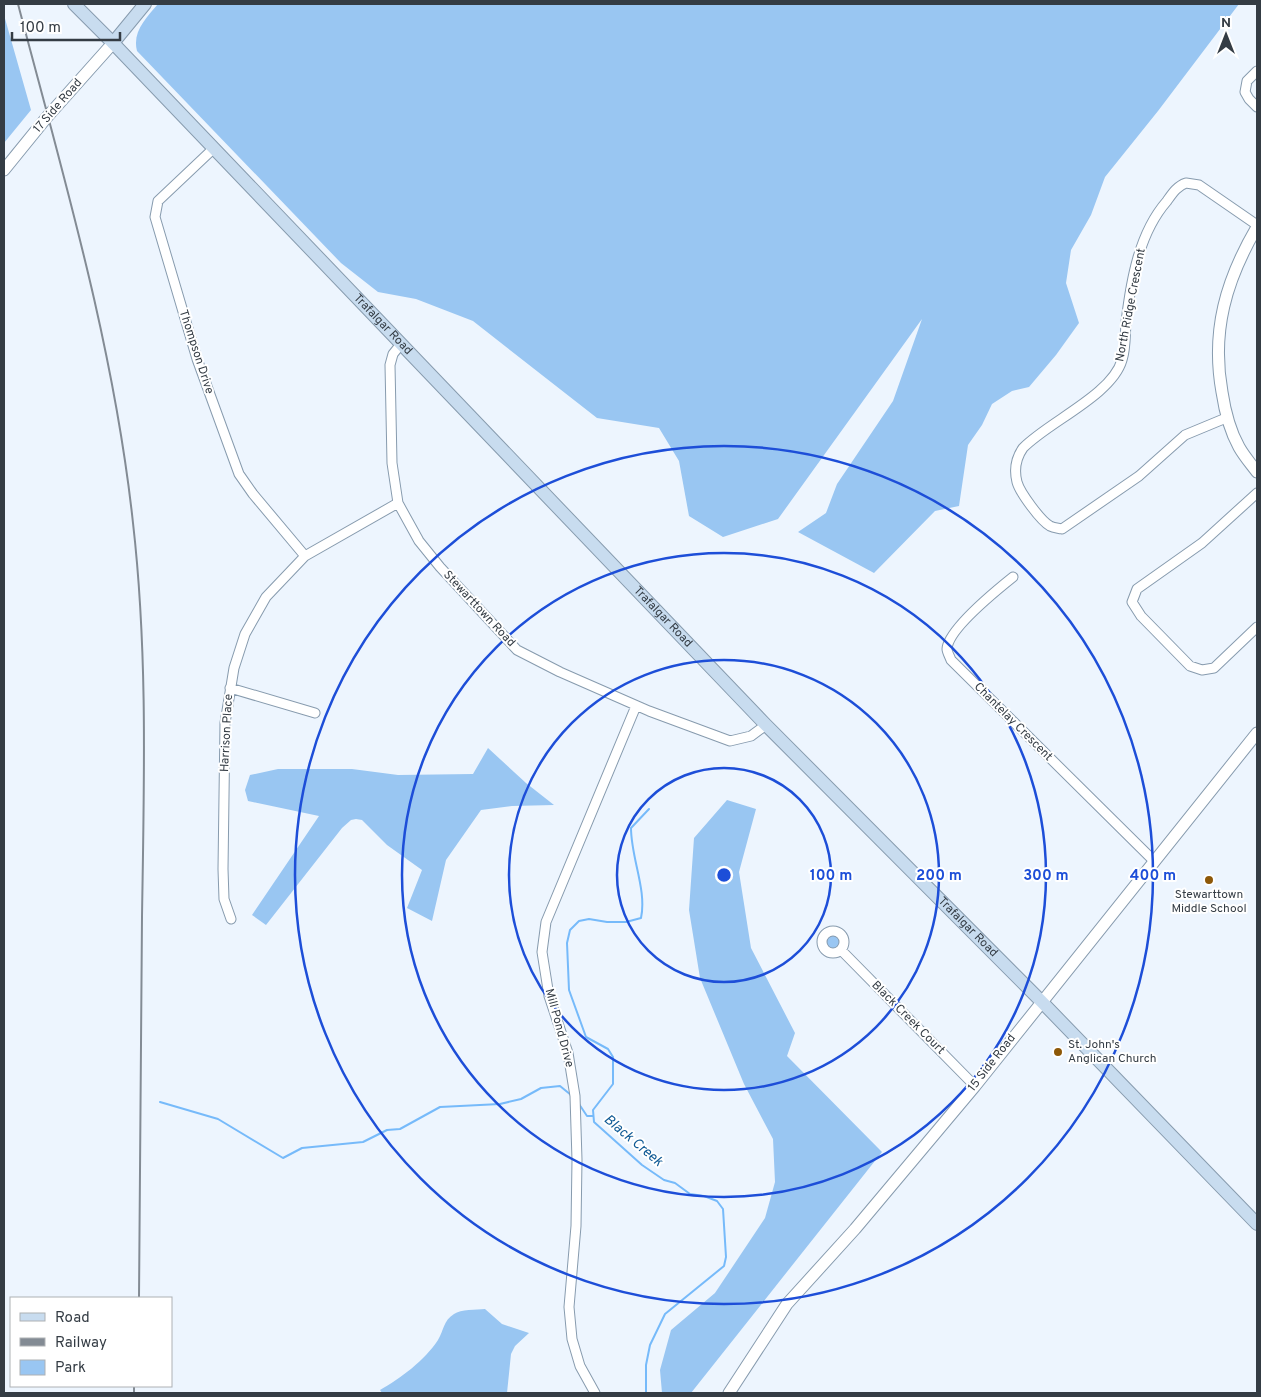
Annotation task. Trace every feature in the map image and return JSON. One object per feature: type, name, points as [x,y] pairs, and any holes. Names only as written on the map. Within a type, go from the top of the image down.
[{"type":"main road","name":"Trafalgar Road","points":[[74,4],[114,43],[766,726],[1041,1001],[1257,1224]]},
{"type":"main road","points":[[114,43],[145,4]]},
{"type":"street","name":"17 Side Road","points":[[4,170],[114,43]]},
{"type":"street","points":[[1257,71],[1248,81],[1245,92],[1257,108]]},
{"type":"street","name":"Thompson Drive","points":[[214,149],[158,201],[155,217],[197,360],[240,474],[253,494],[305,556]]},
{"type":"street","name":"North Ridge Crescent","points":[[1226,418],[1184,435],[1139,476],[1062,529],[1050,526],[1041,518],[1020,490],[1017,481],[1017,458],[1023,448],[1084,403],[1119,368],[1124,355],[1127,314],[1138,258],[1147,233],[1157,214],[1177,188],[1186,183],[1199,185],[1257,226]]},
{"type":"street","points":[[1257,226],[1233,275],[1224,301],[1219,328],[1218,374],[1226,418],[1240,448],[1257,472]]},
{"type":"street","name":"Stewarttown Road","points":[[401,344],[393,354],[390,364],[392,463],[398,503],[419,541],[440,567],[517,650],[560,672],[636,706],[730,741],[752,736],[766,726]]},
{"type":"street","points":[[1257,493],[1202,543],[1137,589],[1132,602],[1141,616],[1190,666],[1202,670],[1214,668],[1257,627]]},
{"type":"street","name":"Harrison Place","points":[[231,919],[224,899],[223,869],[226,723],[234,668],[245,634],[266,597],[305,556],[398,503]]},
{"type":"street","name":"Chantelay Crescent","points":[[1013,577],[988,596],[951,637],[947,650],[951,660],[1154,861]]},
{"type":"street","points":[[230,688],[315,713]]},
{"type":"street","name":"Mill Pond Drive","points":[[594,1393],[580,1366],[572,1339],[569,1307],[576,1226],[577,1160],[575,1096],[568,1053],[550,996],[542,952],[546,922],[636,706]]},
{"type":"street","name":"15 Side Road","points":[[729,1393],[787,1304],[854,1229],[975,1086],[1257,733]]},
{"type":"street","name":"Black Creek Court","points":[[841,950],[975,1086]]},
{"type":"green space","points":[[158,4],[1239,4],[1105,177],[1091,215],[1071,250],[1066,283],[1079,323],[1056,355],[1029,387],[1012,391],[992,404],[982,425],[968,445],[959,506],[935,511],[874,573],[798,532],[826,513],[837,484],[893,401],[922,319],[778,519],[723,537],[689,516],[679,461],[659,428],[597,418],[473,321],[416,299],[378,292],[341,263],[137,51],[136,38],[138,31]]},
{"type":"green space","points":[[4,15],[31,110],[4,143]]},
{"type":"green space","points":[[488,748],[526,783],[554,805],[512,806],[481,810],[446,860],[432,921],[407,908],[422,870],[387,845],[362,820],[356,819],[351,820],[342,828],[266,925],[252,915],[319,816],[248,801],[245,790],[250,775],[278,769],[352,769],[398,775],[473,774]]},
{"type":"green space","points":[[727,800],[756,809],[739,872],[751,948],[795,1033],[787,1056],[882,1152],[691,1393],[662,1393],[660,1370],[671,1330],[715,1293],[765,1218],[775,1182],[773,1139],[744,1084],[700,978],[689,910],[694,838]]},
{"type":"green space","points":[[833,933],[841,941],[833,949],[825,941]]},
{"type":"green space","points":[[485,1309],[502,1324],[529,1333],[515,1346],[511,1354],[507,1393],[382,1393],[380,1390],[404,1375],[426,1355],[438,1340],[450,1317],[461,1311]]},
{"type":"waterway","name":"Black Creek","points":[[646,1393],[646,1365],[650,1345],[665,1314],[724,1266],[726,1257],[723,1209],[717,1201],[704,1196],[690,1194],[675,1183],[664,1180],[642,1165],[594,1122],[593,1110],[613,1084],[613,1057],[608,1049],[586,1037],[569,990],[567,943],[570,930],[579,921],[589,919],[607,922],[626,922],[641,918],[642,896],[633,851],[631,828],[649,809]]},
{"type":"waterway","points":[[160,1102],[218,1119],[283,1158],[302,1148],[363,1142],[387,1130],[400,1129],[440,1107],[500,1104],[521,1099],[541,1088],[560,1086],[571,1095]]},
{"type":"waterway","points":[[579,1104],[587,1116],[593,1116]]},
{"type":"railway","points":[[18,4],[69,197],[100,326],[124,457],[138,572],[144,720],[139,1297]]},
{"type":"railway","points":[[134,1387],[134,1393]]},
{"type":"place","name":"Stewarttown Middle School","points":[[1209,880]]},
{"type":"place","name":"St. John's Anglican Church","points":[[1058,1052]]}]
